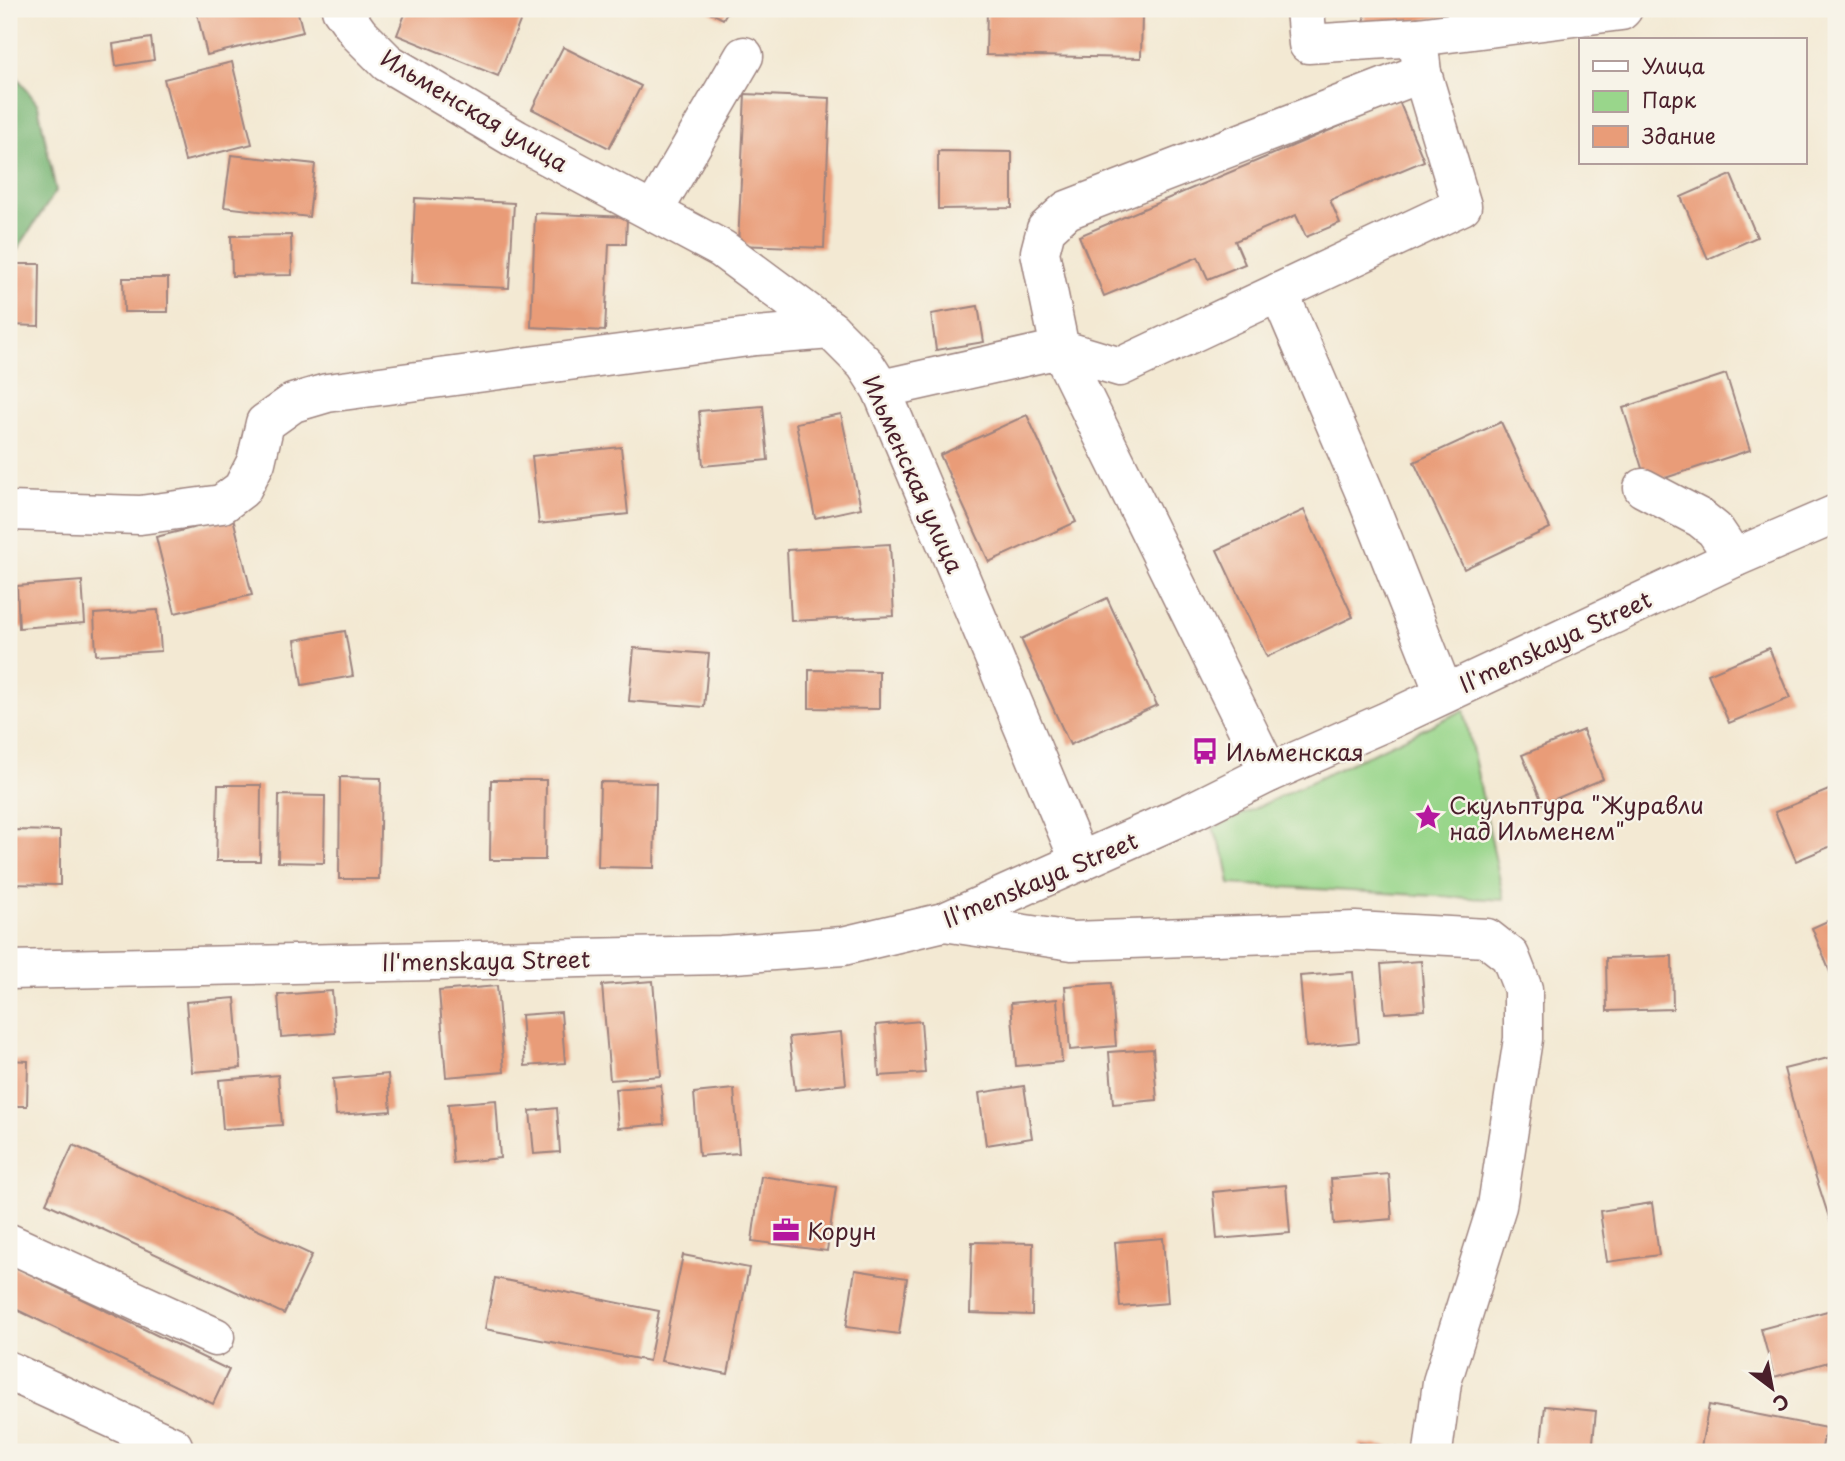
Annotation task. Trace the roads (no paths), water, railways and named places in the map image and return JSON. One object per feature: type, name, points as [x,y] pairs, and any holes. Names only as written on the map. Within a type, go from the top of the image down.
[{"type":"street","name":"Ильменская улица","points":[[341,9],[359,34],[387,63],[516,139],[722,249],[831,330],[864,364],[881,389],[1080,862]]},
{"type":"street","points":[[1305,9],[1308,44],[1420,55]]},
{"type":"street","points":[[1269,773],[1060,349],[1040,252],[1046,229],[1067,210],[1420,55],[1623,9]]},
{"type":"street","points":[[881,389],[1060,349],[1120,367],[1462,206],[1420,55]]},
{"type":"street","points":[[653,212],[744,56]]},
{"type":"street","points":[[1279,292],[1364,491],[1444,693]]},
{"type":"street","points":[[9,511],[140,515],[222,504],[242,489],[256,461],[265,422],[293,403],[327,393],[756,336],[831,330]]},
{"type":"street","points":[[1643,488],[1700,518],[1715,530],[1734,558]]},
{"type":"street","name":"Il'menskaya Street","points":[[9,970],[721,956],[843,946],[944,922],[1193,811],[1269,773],[1385,722],[1734,558],[1836,514]]},
{"type":"street","points":[[944,922],[1072,941],[1355,931],[1474,937],[1487,938],[1510,956],[1523,989],[1523,1038],[1496,1206],[1442,1382],[1433,1452]]},
{"type":"street","points":[[9,1243],[215,1337]]},
{"type":"street","points":[[9,1371],[173,1446]]},
{"type":"place","name":"Ильменская","points":[[1205,751]]},
{"type":"place","name":"Скульптура \"Журавли над Ильменем\"","points":[[1428,817]]},
{"type":"place","name":"Корун","points":[[786,1230]]}]
